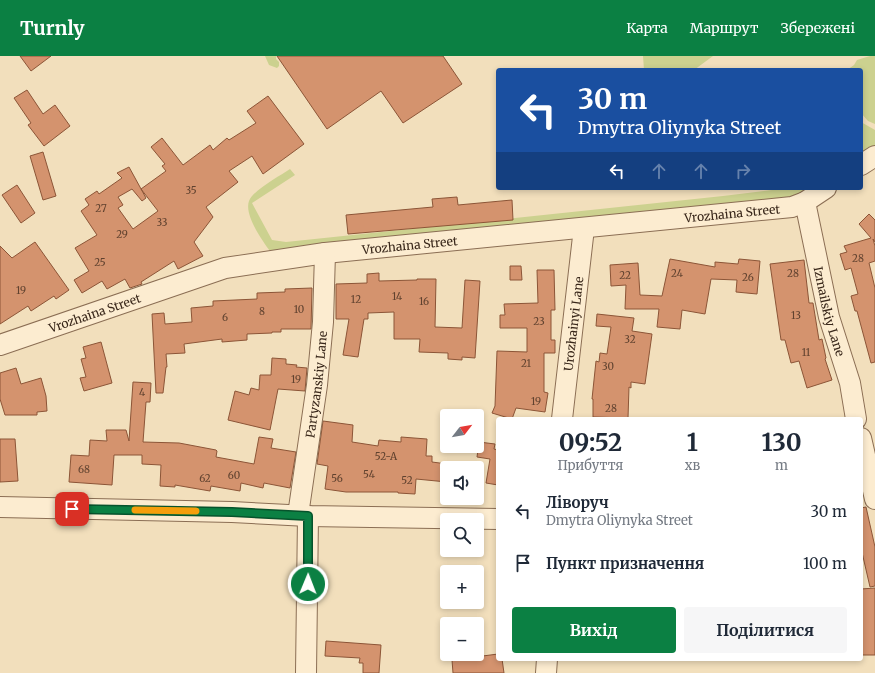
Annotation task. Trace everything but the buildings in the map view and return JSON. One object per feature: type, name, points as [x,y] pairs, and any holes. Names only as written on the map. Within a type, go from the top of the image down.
[{"type":"street","points":[[863,164],[875,156]]},
{"type":"street","name":"Vrozhaina Street","points":[[0,345],[225,268],[325,253],[792,207],[805,202],[823,190]]},
{"type":"street","name":"Izmailskiy Lane","points":[[805,202],[829,317],[850,383],[856,417]]},
{"type":"street","name":"Urozhainyi Lane","points":[[562,417],[584,228]]},
{"type":"street","name":"Partyzanskiy Lane","points":[[306,673],[303,515],[323,322],[325,253]]},
{"type":"street","points":[[863,447],[875,500],[863,503]]},
{"type":"street","points":[[0,507],[496,519]]},
{"type":"street","points":[[546,673],[548,661]]},
{"type":"green space","points":[[265,56],[276,56],[279,66],[277,68],[269,65]]},
{"type":"green space","points":[[643,56],[713,56],[697,68],[644,68]]},
{"type":"green space","points":[[875,56],[875,124],[868,121],[863,115],[863,68],[850,68],[857,60]]},
{"type":"green space","points":[[863,123],[875,130],[875,149],[863,157]]},
{"type":"green space","points":[[290,169],[295,175],[252,203],[272,240],[286,242],[772,190],[812,190],[802,196],[279,253],[270,251],[251,220],[249,213],[249,201],[256,192]]},
{"type":"slow traffic","points":[[135,510],[196,511]]},
{"type":"route","points":[[72,509],[232,512],[308,516],[308,584]]}]
